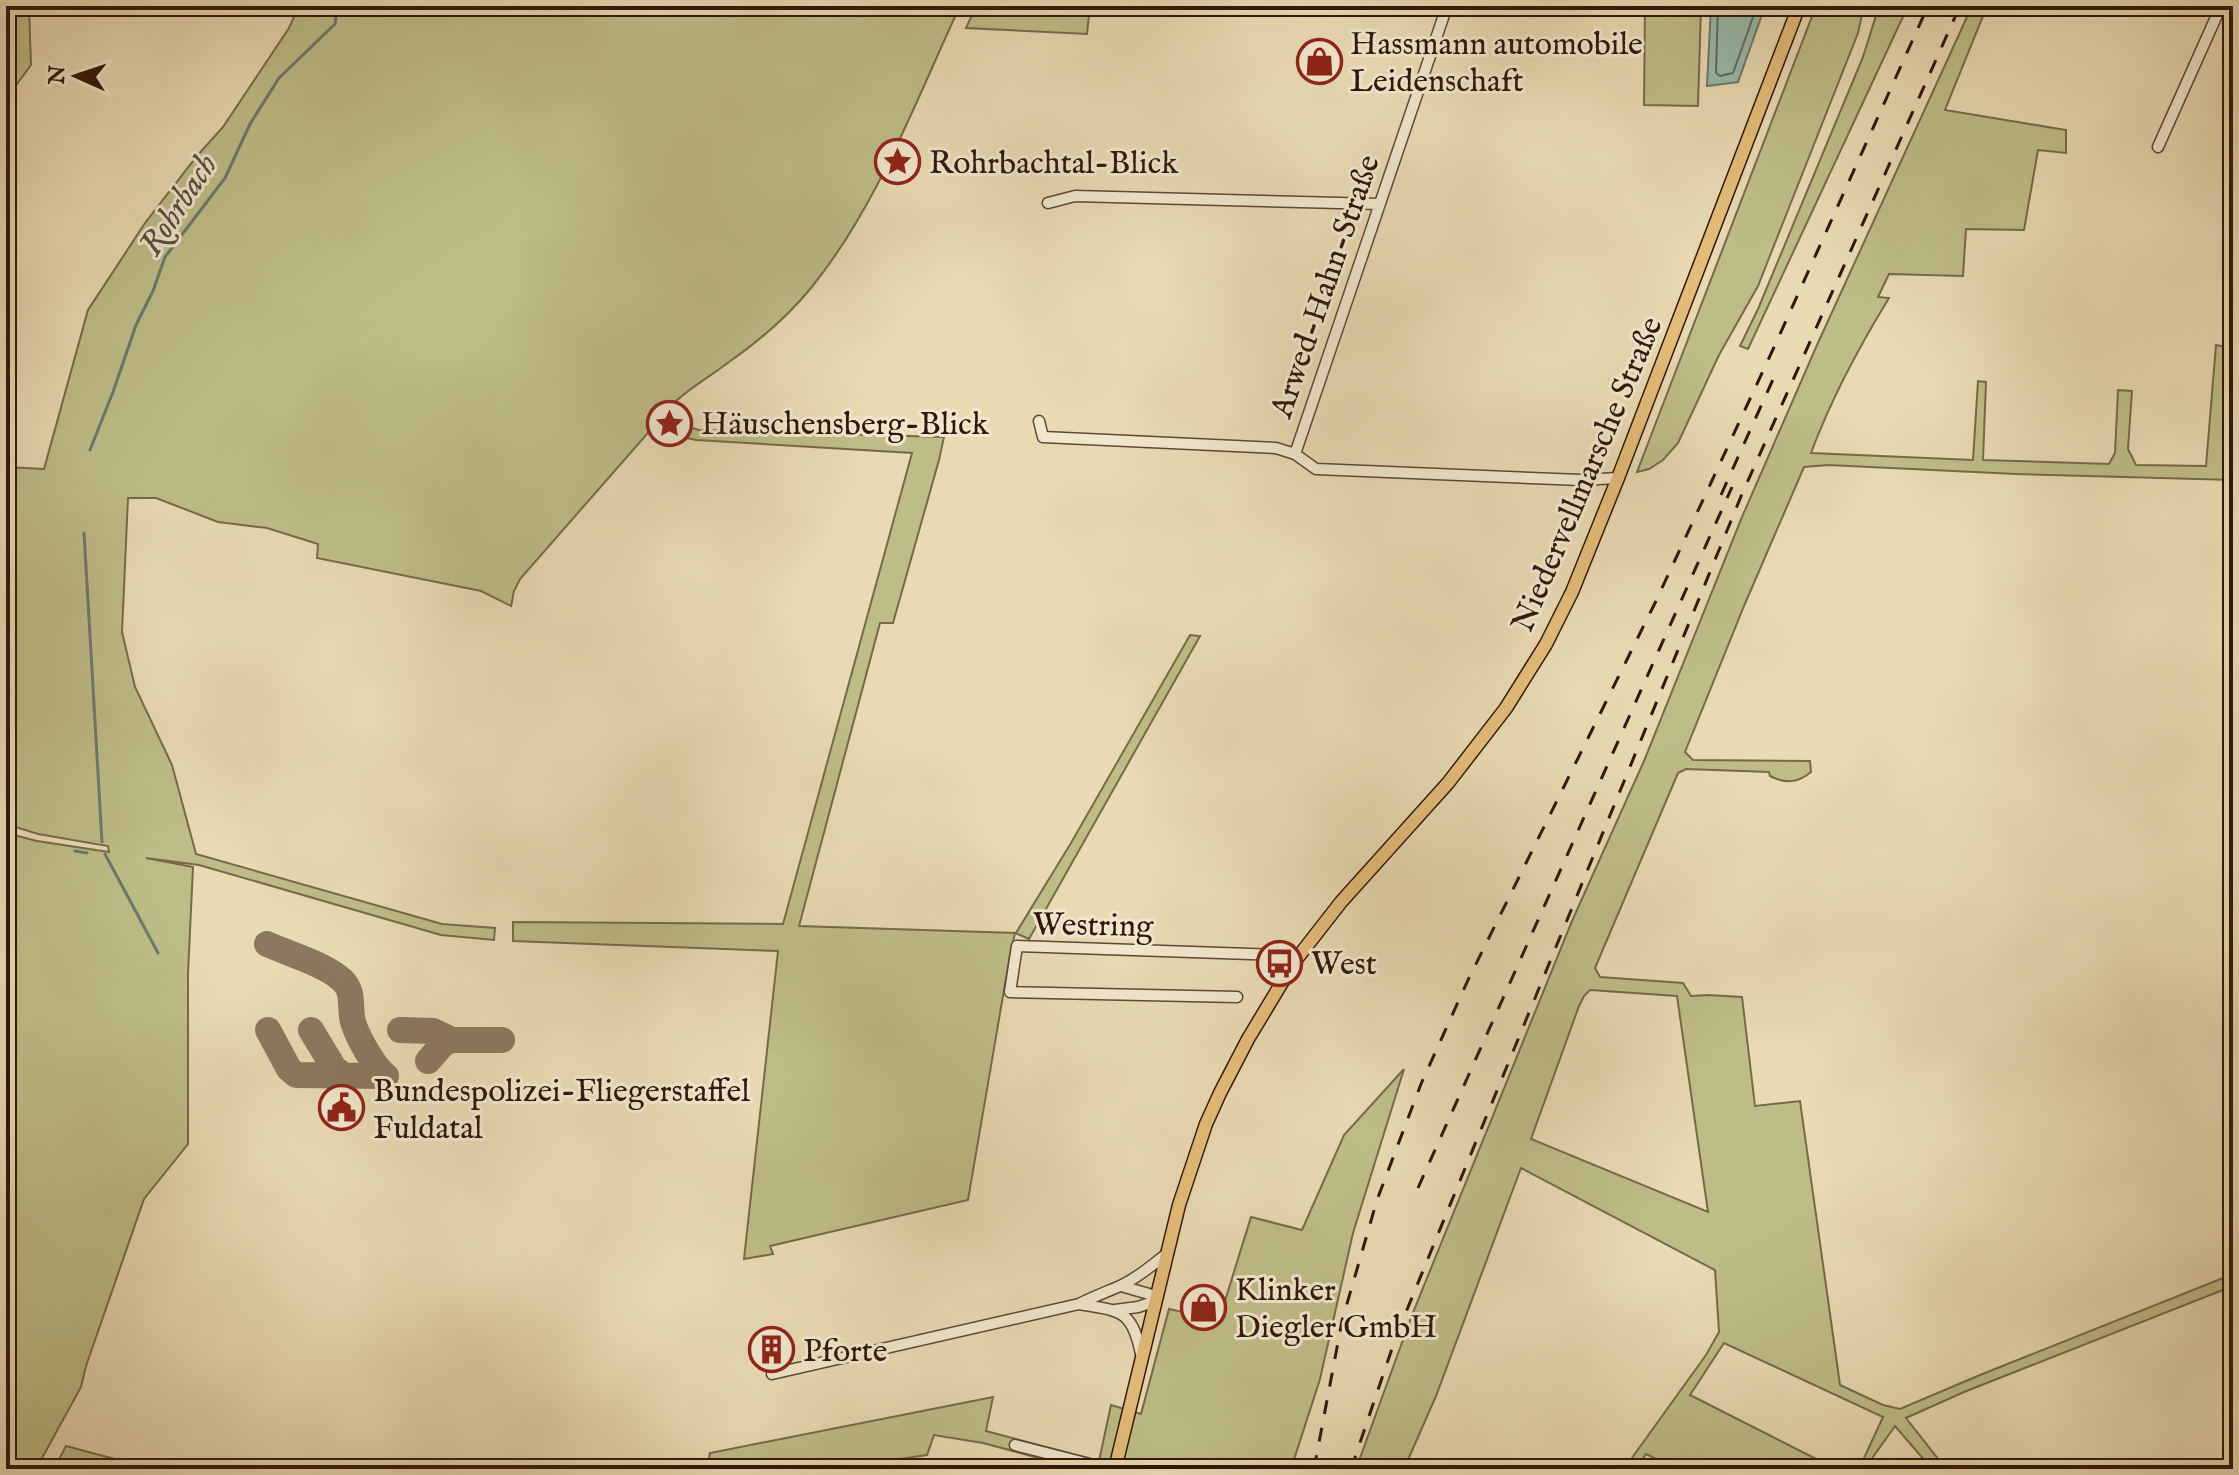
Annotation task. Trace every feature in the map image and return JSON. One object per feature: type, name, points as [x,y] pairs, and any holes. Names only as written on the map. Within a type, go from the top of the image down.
[{"type":"main road","name":"Niedervellmarsche Straße","points":[[1112,1469],[1179,1205],[1206,1124],[1248,1039],[1295,961],[1341,902],[1448,783],[1506,708],[1546,644],[1572,592],[1618,478],[1799,6]]},
{"type":"street","name":"Arwed-Hahn-Straße","points":[[1447,6],[1295,454],[1316,469],[1581,480],[1618,478]]},
{"type":"street","points":[[2158,147],[2221,6]]},
{"type":"street","points":[[1048,203],[1075,196],[1379,204]]},
{"type":"street","points":[[1039,421],[1043,437],[1276,448],[1295,454]]},
{"type":"street","name":"Westring","points":[[1237,997],[1010,992],[1017,946],[1279,955],[1295,961]]},
{"type":"street","points":[[772,1374],[1079,1304],[1096,1294],[1121,1286],[1147,1271],[1168,1253]]},
{"type":"street","points":[[1079,1304],[1115,1310],[1156,1301],[1149,1294],[1121,1286]]},
{"type":"street","points":[[1115,1310],[1132,1323],[1142,1358]]},
{"type":"street","points":[[1015,1445],[1112,1469]]},
{"type":"shaded area","points":[[12,6],[29,6],[31,65],[6,99],[6,12]]},
{"type":"shaded area","points":[[299,6],[960,6],[876,188],[835,256],[793,308],[762,337],[675,402],[520,579],[511,606],[481,591],[317,558],[318,544],[267,528],[218,522],[156,498],[128,498],[122,632],[135,687],[172,765],[196,854],[442,924],[495,928],[494,940],[441,935],[199,865],[146,858],[193,867],[188,974],[188,1144],[144,1199],[81,1387],[36,1469],[6,1469],[6,833],[109,852],[108,846],[38,834],[6,824],[6,467],[44,469],[88,310],[145,223],[223,127],[289,28]]},
{"type":"shaded area","points":[[976,6],[1090,6],[1087,34],[966,28]]},
{"type":"shaded area","points":[[1645,6],[1701,6],[1698,106],[1644,105]]},
{"type":"shaded area","points":[[1816,6],[1864,6],[1858,33],[1758,286],[1719,355],[1678,443],[1663,460],[1637,472]]},
{"type":"shaded area","points":[[1879,6],[1908,6],[1748,349],[1740,346],[1863,57]]},
{"type":"shaded area","points":[[1972,6],[1987,6],[1945,110],[2066,130],[2066,153],[2038,150],[2024,230],[1966,229],[1963,276],[1889,274],[1878,297],[1889,298],[1846,374],[1811,453],[1973,460],[1978,381],[1986,382],[1983,460],[2109,464],[2115,453],[2118,390],[2132,391],[2128,449],[2136,465],[2206,466],[2216,345],[2230,348],[2223,467],[2233,468],[2233,480],[1828,465],[1804,467],[1685,752],[1693,760],[1810,761],[1811,772],[1792,781],[1776,779],[1769,772],[1686,769],[1678,773],[1595,968],[1600,977],[1683,983],[1691,996],[1742,997],[1755,1106],[1800,1101],[1840,1385],[1883,1405],[1900,1409],[2233,1274],[2233,1286],[1906,1418],[1946,1469],[1932,1469],[1895,1426],[1867,1469],[1859,1469],[1883,1417],[1724,1343],[1690,1395],[1836,1469],[1677,1469],[1646,1454],[1636,1469],[1624,1469],[1706,1355],[1719,1332],[1715,1270],[1521,1168],[1436,1396],[1404,1469],[1356,1469],[1412,1315],[1572,921],[1644,761],[1742,517]],"holes":[[[1590,990],[1677,996],[1708,1212],[1531,1139],[1579,1006]]]},
{"type":"shaded area","points":[[679,424],[699,430],[944,437],[893,623],[880,623],[799,926],[1016,933],[1190,635],[1200,636],[1029,939],[1015,933],[968,1200],[770,1246],[773,1254],[744,1259],[778,951],[513,941],[513,922],[783,924],[912,453],[696,440],[673,435]]},
{"type":"shaded area","points":[[1404,1069],[1353,1233],[1320,1379],[1291,1469],[1080,1469],[983,1443],[934,1435],[927,1455],[830,1469],[707,1469],[710,1453],[993,1397],[986,1431],[1099,1461],[1111,1405],[1141,1414],[1169,1309],[1219,1320],[1251,1217],[1302,1230],[1344,1135]]},
{"type":"shaded area","points":[[66,1446],[115,1459],[114,1469],[54,1469]]},
{"type":"water","points":[[1711,6],[1765,6],[1738,82],[1707,86]]},
{"type":"waterway","name":"Rohrbach","points":[[90,450],[136,325],[165,257],[225,178],[250,124],[279,78],[335,24],[341,6]]},
{"type":"waterway","points":[[84,533],[102,842]]},
{"type":"waterway","points":[[75,851],[87,853]]},
{"type":"waterway","points":[[105,854],[158,953]]},
{"type":"taxiway","points":[[267,944],[317,964],[342,980],[350,995],[358,1035],[371,1059],[386,1076]]},
{"type":"taxiway","points":[[268,1030],[289,1069],[296,1075],[386,1076]]},
{"type":"taxiway","points":[[311,1030],[334,1068],[343,1075]]},
{"type":"taxiway","points":[[400,1030],[433,1031],[452,1040],[502,1040]]},
{"type":"taxiway","points":[[428,1061],[444,1043],[452,1040]]},
{"type":"railway","points":[[1314,1469],[1342,1321],[1377,1200],[1421,1084],[1468,980],[1655,603],[1928,6]]},
{"type":"railway","points":[[1351,1469],[1397,1334],[1742,494],[1960,6]]},
{"type":"railway","points":[[1721,495],[1775,375]]},
{"type":"railway","points":[[1418,1188],[1732,487]]},
{"type":"place","name":"Hassmann automobile Leidenschaft","points":[[1319,61]]},
{"type":"place","name":"Rohrbachtal-Blick","points":[[898,162]]},
{"type":"place","name":"Häuschensberg-Blick","points":[[670,423]]},
{"type":"place","name":"West","points":[[1280,963]]},
{"type":"place","name":"Bundespolizei-Fliegerstaffel Fuldatal","points":[[342,1108]]},
{"type":"place","name":"Klinker Diegler GmbH","points":[[1204,1307]]},
{"type":"place","name":"Pforte","points":[[772,1350]]}]
